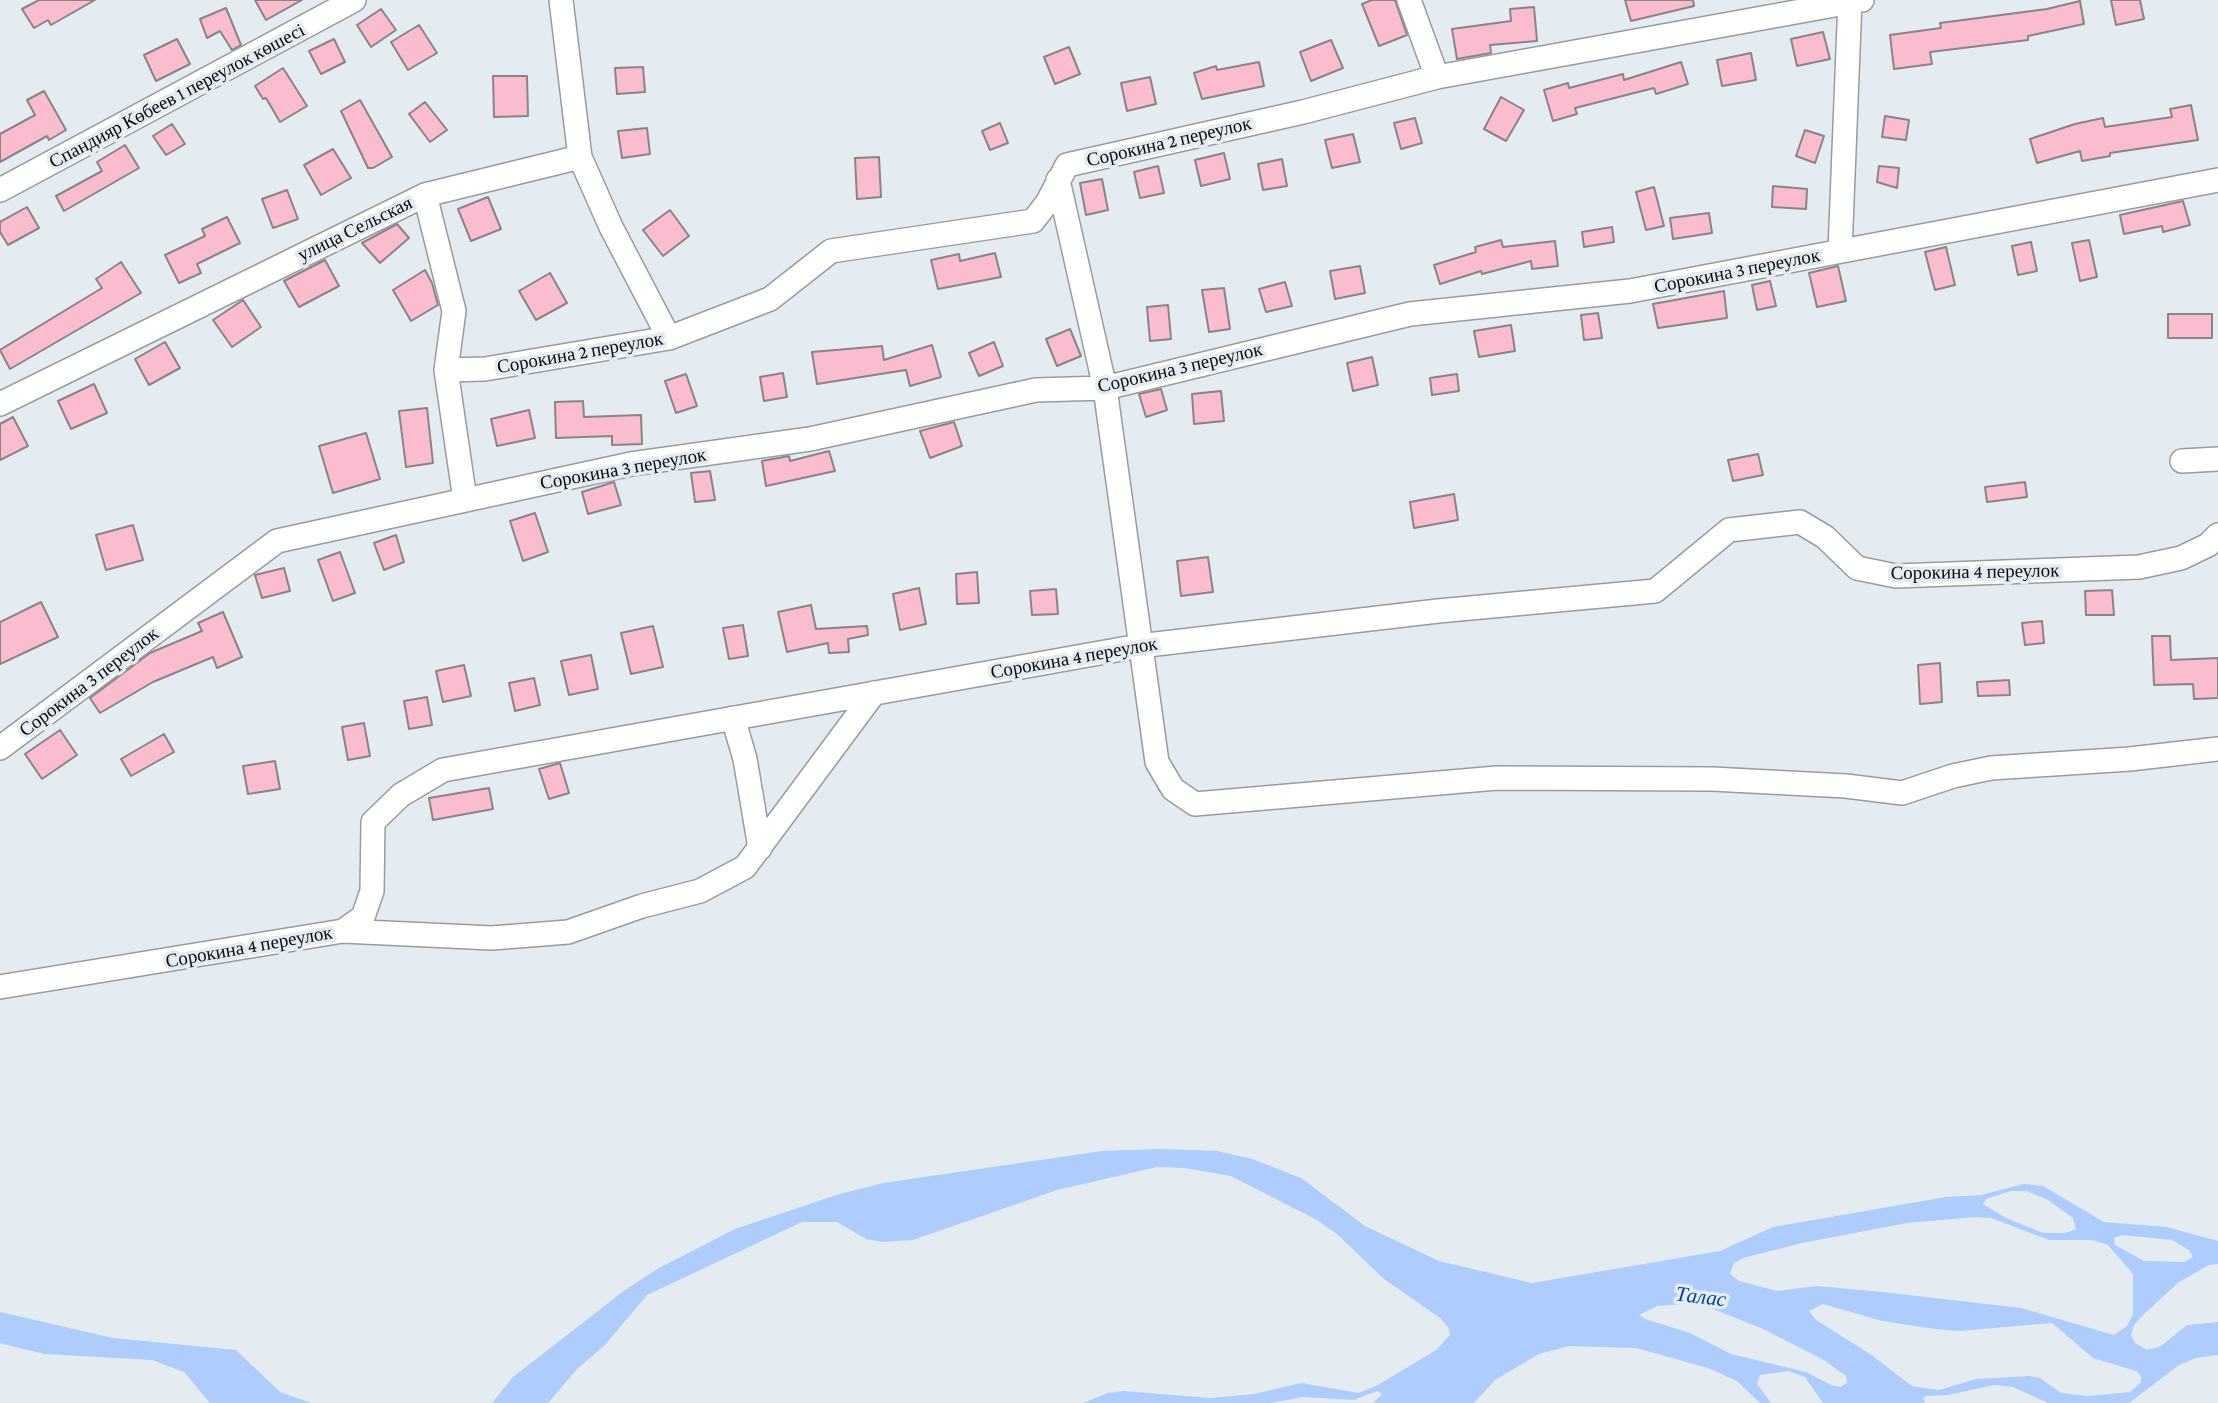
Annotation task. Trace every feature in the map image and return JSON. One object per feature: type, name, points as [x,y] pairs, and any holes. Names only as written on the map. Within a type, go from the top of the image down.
[{"type":"street","name":"Спандияр Көбеев 1 переулок көшесі","points":[[0,191],[354,0]]},
{"type":"street","points":[[561,0],[580,157],[611,227],[669,338]]},
{"type":"street","points":[[1409,0],[1437,77]]},
{"type":"street","points":[[1840,251],[1854,1]]},
{"type":"street","name":"Сорокина 2 переулок","points":[[446,370],[485,369],[669,338],[770,299],[831,251],[1033,221],[1047,203],[1067,165],[1303,112],[1437,77],[1854,1]]},
{"type":"street","name":"улица Сельская","points":[[0,404],[425,195],[580,157]]},
{"type":"street","points":[[1058,180],[1105,388],[1157,762],[1172,789],[1195,804],[1497,778],[1712,779],[1846,786],[1902,793],[1953,776],[1991,768],[2130,759],[2218,748]]},
{"type":"street","name":"Сорокина 3 переулок","points":[[0,748],[277,541],[631,464],[810,439],[1036,390],[1105,388],[1410,314],[1630,291],[2218,180]]},
{"type":"street","points":[[425,195],[454,311],[446,370],[465,500]]},
{"type":"street","points":[[2182,461],[2218,459]]},
{"type":"street","name":"Сорокина 4 переулок","points":[[0,987],[343,931],[363,917],[373,891],[373,822],[401,795],[443,770],[1139,646],[1438,611],[1655,591],[1729,530],[1800,522],[1825,537],[1857,568],[1896,576],[2138,567],[2181,558],[2208,545],[2218,535]]},
{"type":"street","points":[[343,931],[492,939],[568,932],[642,906],[700,891],[745,867],[874,693]]},
{"type":"street","points":[[733,718],[745,759],[760,848]]},
{"type":"water","name":"Талас","points":[[1102,1151],[1217,1151],[1252,1159],[1301,1178],[1365,1226],[1439,1261],[1532,1283],[1720,1251],[1773,1227],[1946,1197],[1981,1195],[2024,1184],[2043,1186],[2104,1222],[2166,1227],[2218,1241],[2218,1264],[2209,1265],[2179,1282],[2143,1315],[2134,1325],[2131,1335],[2135,1343],[2147,1350],[2161,1346],[2187,1325],[2218,1322],[2218,1355],[2196,1358],[2179,1365],[2129,1403],[2048,1403],[2013,1387],[1994,1385],[1948,1395],[1926,1396],[1923,1398],[1925,1403],[1823,1403],[1805,1377],[1788,1371],[1760,1375],[1757,1384],[1771,1403],[1760,1403],[1737,1381],[1708,1368],[1636,1348],[1569,1346],[1539,1354],[1495,1380],[1474,1403],[1373,1403],[1382,1394],[1377,1391],[1354,1400],[1303,1397],[1271,1403],[1083,1403],[1108,1393],[1124,1391],[1210,1398],[1254,1394],[1301,1383],[1359,1393],[1378,1385],[1436,1350],[1450,1335],[1448,1327],[1440,1318],[1384,1279],[1337,1234],[1317,1220],[1231,1176],[1184,1168],[1157,1167],[1057,1190],[913,1240],[883,1242],[866,1239],[837,1222],[802,1222],[647,1295],[604,1346],[577,1369],[548,1403],[492,1403],[513,1377],[625,1290],[659,1268],[735,1229],[836,1195],[883,1183]],"holes":[[[2010,1191],[2027,1191],[2048,1200],[2073,1218],[2076,1229],[2066,1233],[2043,1233],[2006,1218],[1983,1204],[1986,1199]],[[1991,1218],[2049,1240],[2093,1240],[2108,1245],[2133,1274],[2133,1314],[2127,1326],[2114,1335],[2021,1308],[1817,1286],[1777,1291],[1739,1281],[1730,1274],[1734,1263],[1743,1258],[1802,1243],[1907,1223]],[[2122,1235],[2172,1240],[2189,1250],[2193,1257],[2184,1262],[2144,1261],[2115,1245],[2114,1238]],[[1698,1303],[1761,1328],[1824,1360],[1846,1376],[1847,1383],[1840,1387],[1831,1385],[1806,1372],[1731,1354],[1690,1333],[1639,1315],[1657,1306]],[[1823,1304],[1882,1321],[1959,1331],[2052,1323],[2093,1358],[2136,1371],[2141,1376],[2141,1382],[2130,1392],[2089,1396],[2061,1393],[2040,1378],[2030,1376],[1976,1379],[1939,1390],[1912,1386],[1870,1354],[1816,1320],[1809,1311]]]},
{"type":"water","points":[[0,1312],[113,1338],[236,1350],[280,1392],[311,1403],[210,1403],[184,1372],[152,1360],[45,1354],[0,1343]]},
{"type":"building","points":[[39,0],[95,0],[51,25],[48,20],[34,28],[22,9]]},
{"type":"building","points":[[255,0],[302,0],[266,20]]},
{"type":"building","points":[[1372,0],[1395,0],[1407,35],[1379,46],[1362,4]]},
{"type":"building","points":[[1625,0],[1693,0],[1694,6],[1631,21]]},
{"type":"building","points":[[2111,0],[2140,0],[2144,19],[2116,25]]},
{"type":"building","points":[[2080,1],[2084,24],[2028,36],[2028,40],[1930,52],[1932,64],[1894,69],[1890,35],[1941,28],[1940,23],[2047,9]]},
{"type":"building","points":[[1534,7],[1537,41],[1490,45],[1491,53],[1457,59],[1452,29],[1511,21],[1510,9]]},
{"type":"building","points":[[226,8],[241,45],[232,50],[220,31],[207,38],[200,19]]},
{"type":"building","points":[[381,9],[396,30],[371,47],[357,25]]},
{"type":"building","points":[[419,25],[437,53],[408,70],[391,42]]},
{"type":"building","points":[[1823,32],[1830,59],[1797,66],[1791,39]]},
{"type":"building","points":[[177,39],[190,64],[156,81],[144,55]]},
{"type":"building","points":[[334,39],[345,62],[321,74],[309,51]]},
{"type":"building","points":[[1331,40],[1343,68],[1311,81],[1300,52]]},
{"type":"building","points":[[1069,47],[1080,74],[1055,84],[1044,57]]},
{"type":"building","points":[[1751,53],[1756,80],[1722,86],[1717,60]]},
{"type":"building","points":[[1259,62],[1264,86],[1202,99],[1194,73],[1216,66],[1217,70]]},
{"type":"building","points":[[1681,62],[1688,84],[1656,94],[1654,88],[1575,108],[1577,114],[1553,121],[1544,90],[1568,83],[1569,88],[1623,74],[1624,80]]},
{"type":"building","points":[[643,67],[645,92],[617,94],[615,68]]},
{"type":"building","points":[[283,68],[307,106],[280,122],[266,98],[263,99],[255,86]]},
{"type":"building","points":[[493,76],[527,76],[528,116],[494,117]]},
{"type":"building","points":[[1150,77],[1156,104],[1127,111],[1121,83]]},
{"type":"building","points":[[44,91],[66,130],[49,140],[47,136],[0,162],[0,134],[35,115],[27,100]]},
{"type":"building","points":[[1501,97],[1524,110],[1506,141],[1484,129]]},
{"type":"building","points":[[360,100],[392,157],[373,168],[368,168],[341,111]]},
{"type":"building","points":[[425,102],[447,130],[430,142],[409,114]]},
{"type":"building","points":[[2191,105],[2198,140],[2110,153],[2110,156],[2082,161],[2080,151],[2037,163],[2030,139],[2103,118],[2105,127],[2172,117],[2170,109]]},
{"type":"building","points":[[1885,116],[1909,120],[1906,140],[1882,137]]},
{"type":"building","points":[[1415,118],[1422,143],[1401,149],[1394,123]]},
{"type":"building","points":[[1000,123],[1008,143],[990,150],[982,131]]},
{"type":"building","points":[[172,124],[185,144],[166,155],[153,136]]},
{"type":"building","points":[[647,128],[650,154],[622,158],[618,131]]},
{"type":"building","points":[[1805,130],[1824,136],[1815,163],[1796,156]]},
{"type":"building","points":[[1353,134],[1360,162],[1332,168],[1325,140]]},
{"type":"building","points":[[125,145],[139,168],[64,211],[56,196],[102,171],[97,162]]},
{"type":"building","points":[[333,149],[351,178],[321,195],[304,165]]},
{"type":"building","points":[[1224,153],[1230,179],[1201,186],[1195,160]]},
{"type":"building","points":[[879,157],[881,197],[857,199],[855,158]]},
{"type":"building","points":[[1282,159],[1287,186],[1263,190],[1258,164]]},
{"type":"building","points":[[1158,166],[1164,193],[1140,198],[1134,172]]},
{"type":"building","points":[[1879,166],[1899,168],[1897,188],[1877,182]]},
{"type":"building","points":[[1102,179],[1108,210],[1086,215],[1080,183]]},
{"type":"building","points":[[1773,186],[1807,189],[1806,209],[1772,207]]},
{"type":"building","points":[[1654,187],[1664,226],[1646,230],[1636,192]]},
{"type":"building","points":[[287,190],[298,219],[273,228],[262,199]]},
{"type":"building","points":[[488,197],[501,229],[471,241],[458,209]]},
{"type":"building","points":[[2183,201],[2190,225],[2163,232],[2162,226],[2124,234],[2120,215]]},
{"type":"building","points":[[27,207],[39,228],[8,245],[0,232],[0,222]]},
{"type":"building","points":[[670,210],[689,236],[663,256],[643,230]]},
{"type":"building","points":[[1709,213],[1712,233],[1673,239],[1670,218]]},
{"type":"building","points":[[227,217],[240,243],[197,264],[201,273],[179,283],[165,255],[205,236],[202,229]]},
{"type":"building","points":[[397,224],[409,238],[380,263],[362,243]]},
{"type":"building","points":[[1612,227],[1614,242],[1584,247],[1582,232]]},
{"type":"building","points":[[1501,240],[1503,247],[1555,241],[1558,266],[1532,269],[1531,261],[1482,274],[1481,271],[1440,284],[1434,265],[1476,252],[1475,247]]},
{"type":"building","points":[[2089,240],[2097,277],[2080,281],[2072,243]]},
{"type":"building","points":[[2031,242],[2037,271],[2018,275],[2012,246]]},
{"type":"building","points":[[1946,247],[1955,285],[1935,290],[1925,252]]},
{"type":"building","points":[[995,253],[1001,277],[938,289],[931,260],[959,254],[960,261]]},
{"type":"building","points":[[325,260],[339,286],[299,307],[284,281]]},
{"type":"building","points":[[121,262],[141,293],[10,369],[0,350],[102,288],[96,279]]},
{"type":"building","points":[[1360,266],[1365,293],[1335,299],[1330,271]]},
{"type":"building","points":[[1838,266],[1846,301],[1817,307],[1809,273]]},
{"type":"building","points":[[425,270],[438,305],[411,321],[393,290]]},
{"type":"building","points":[[550,273],[567,303],[536,320],[519,291]]},
{"type":"building","points":[[1770,281],[1776,306],[1757,310],[1752,285]]},
{"type":"building","points":[[1285,282],[1292,306],[1266,312],[1259,289]]},
{"type":"building","points":[[1224,288],[1230,329],[1209,332],[1202,290]]},
{"type":"building","points":[[1724,291],[1727,318],[1658,328],[1653,304]]},
{"type":"building","points":[[243,300],[261,327],[232,347],[213,320]]},
{"type":"building","points":[[1168,305],[1171,339],[1150,341],[1147,307]]},
{"type":"building","points":[[1598,313],[1602,338],[1584,340],[1581,315]]},
{"type":"building","points":[[2168,314],[2212,314],[2212,338],[2168,338]]},
{"type":"building","points":[[1511,325],[1515,351],[1479,357],[1474,331]]},
{"type":"building","points":[[1070,329],[1081,356],[1057,366],[1046,339]]},
{"type":"building","points":[[165,342],[180,368],[149,385],[135,359]]},
{"type":"building","points":[[994,342],[1003,366],[979,376],[969,353]]},
{"type":"building","points":[[932,345],[941,377],[910,386],[906,370],[817,384],[812,352],[882,346],[884,360]]},
{"type":"building","points":[[1372,357],[1378,385],[1353,391],[1347,363]]},
{"type":"building","points":[[783,373],[787,397],[764,401],[760,377]]},
{"type":"building","points":[[686,374],[697,406],[676,413],[665,381]]},
{"type":"building","points":[[1457,374],[1459,391],[1432,395],[1430,378]]},
{"type":"building","points":[[94,384],[107,413],[71,429],[58,401]]},
{"type":"building","points":[[1161,389],[1167,410],[1146,417],[1139,394]]},
{"type":"building","points":[[1221,391],[1224,421],[1194,424],[1192,394]]},
{"type":"building","points":[[583,401],[584,417],[641,415],[642,444],[612,445],[612,436],[556,438],[555,402]]},
{"type":"building","points":[[427,408],[433,463],[406,467],[399,411]]},
{"type":"building","points":[[529,410],[535,438],[497,446],[491,419]]},
{"type":"building","points":[[13,417],[28,446],[0,460],[0,424]]},
{"type":"building","points":[[954,422],[962,446],[930,458],[920,431]]},
{"type":"building","points":[[366,433],[380,479],[333,493],[319,446]]},
{"type":"building","points":[[829,451],[835,471],[766,486],[762,461],[789,456],[790,461]]},
{"type":"building","points":[[1758,454],[1763,475],[1733,481],[1728,460]]},
{"type":"building","points":[[710,471],[715,500],[695,502],[691,473]]},
{"type":"building","points":[[614,482],[621,505],[588,514],[582,492]]},
{"type":"building","points":[[2025,482],[2027,497],[1987,502],[1985,487]]},
{"type":"building","points":[[1454,494],[1458,520],[1414,528],[1410,502]]},
{"type":"building","points":[[535,513],[548,552],[523,561],[510,521]]},
{"type":"building","points":[[133,525],[143,560],[106,570],[96,535]]},
{"type":"building","points":[[396,535],[404,562],[384,570],[374,543]]},
{"type":"building","points":[[340,552],[355,593],[333,601],[318,560]]},
{"type":"building","points":[[1208,557],[1213,592],[1181,596],[1177,561]]},
{"type":"building","points":[[284,568],[290,591],[262,598],[255,575]]},
{"type":"building","points":[[977,572],[979,603],[957,604],[956,574]]},
{"type":"building","points":[[919,588],[926,624],[900,630],[893,594]]},
{"type":"building","points":[[1056,589],[1058,614],[1032,615],[1030,591]]},
{"type":"building","points":[[2112,590],[2114,615],[2086,615],[2085,591]]},
{"type":"building","points":[[41,602],[58,637],[0,664],[0,622]]},
{"type":"building","points":[[811,605],[816,629],[867,626],[868,635],[848,639],[849,652],[829,653],[828,643],[787,652],[778,612]]},
{"type":"building","points":[[223,612],[242,657],[217,668],[213,657],[153,682],[100,713],[90,698],[150,653],[202,631],[198,623]]},
{"type":"building","points":[[2042,621],[2044,643],[2025,645],[2022,623]]},
{"type":"building","points":[[743,625],[748,656],[729,659],[723,628]]},
{"type":"building","points":[[653,626],[663,667],[631,674],[621,633]]},
{"type":"building","points":[[2152,636],[2170,636],[2171,660],[2218,658],[2218,698],[2194,699],[2193,684],[2154,685]]},
{"type":"building","points":[[591,655],[598,689],[569,695],[561,661]]},
{"type":"building","points":[[1940,663],[1942,702],[1920,704],[1918,665]]},
{"type":"building","points":[[464,665],[471,696],[443,702],[436,671]]},
{"type":"building","points":[[534,678],[540,705],[515,711],[509,683]]},
{"type":"building","points":[[2009,680],[2010,695],[1978,696],[1977,682]]},
{"type":"building","points":[[427,697],[432,725],[409,729],[404,701]]},
{"type":"building","points":[[364,723],[370,756],[348,760],[342,727]]},
{"type":"building","points":[[60,730],[77,755],[42,779],[25,754]]},
{"type":"building","points":[[164,734],[174,752],[131,776],[121,759]]},
{"type":"building","points":[[275,761],[280,789],[248,794],[243,766]]},
{"type":"building","points":[[560,763],[569,793],[549,799],[539,769]]},
{"type":"building","points":[[489,788],[493,809],[433,820],[429,798]]}]
